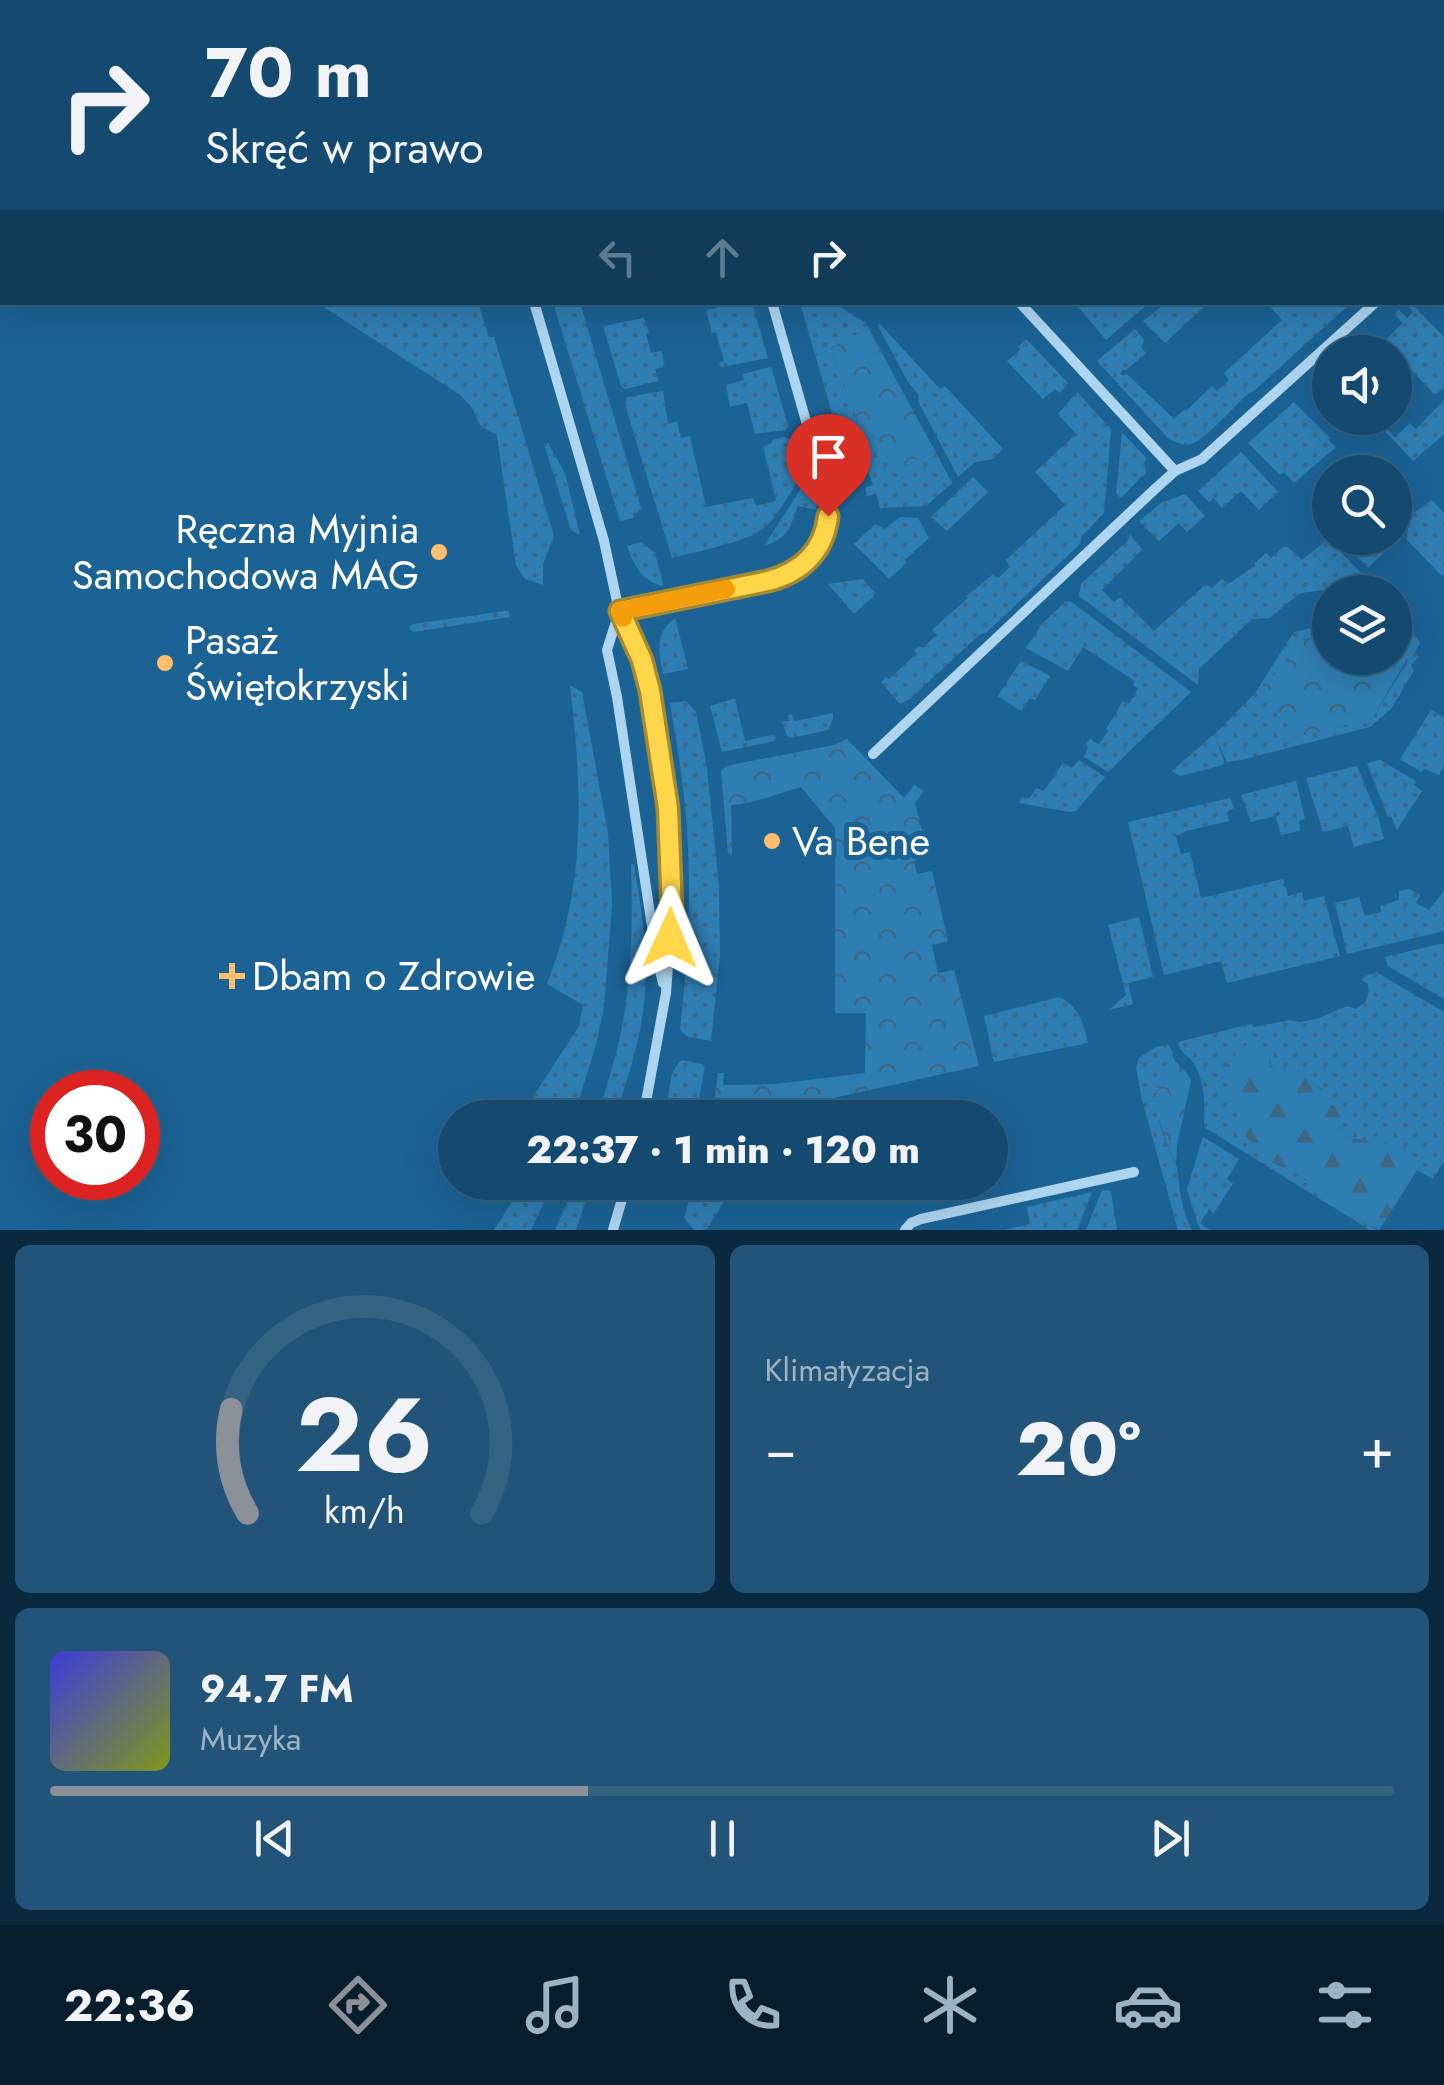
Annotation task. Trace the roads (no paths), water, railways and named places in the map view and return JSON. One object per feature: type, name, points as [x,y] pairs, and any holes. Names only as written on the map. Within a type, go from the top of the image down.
[{"type":"street","points":[[535,305],[604,540],[620,611],[642,660],[668,808],[672,911],[666,993],[647,1100]]},
{"type":"street","points":[[620,611],[778,578],[804,565],[818,549],[826,526],[824,484],[773,305]]},
{"type":"street","points":[[1022,305],[1175,471]]},
{"type":"street","points":[[874,754],[1175,471],[1202,458],[1373,305]]},
{"type":"street","points":[[620,611],[607,650],[657,959],[666,993]]},
{"type":"street","points":[[905,1230],[921,1219],[1134,1172]]},
{"type":"street","points":[[614,1230],[622,1200]]},
{"type":"place","name":"Ręczna Myjnia Samochodowa MAG","points":[[439,552]]},
{"type":"place","name":"Pasaż Świętokrzyski","points":[[165,663]]},
{"type":"place","name":"Va Bene","points":[[772,841]]},
{"type":"place","name":"Dbam o Zdrowie","points":[[232,976]]}]
